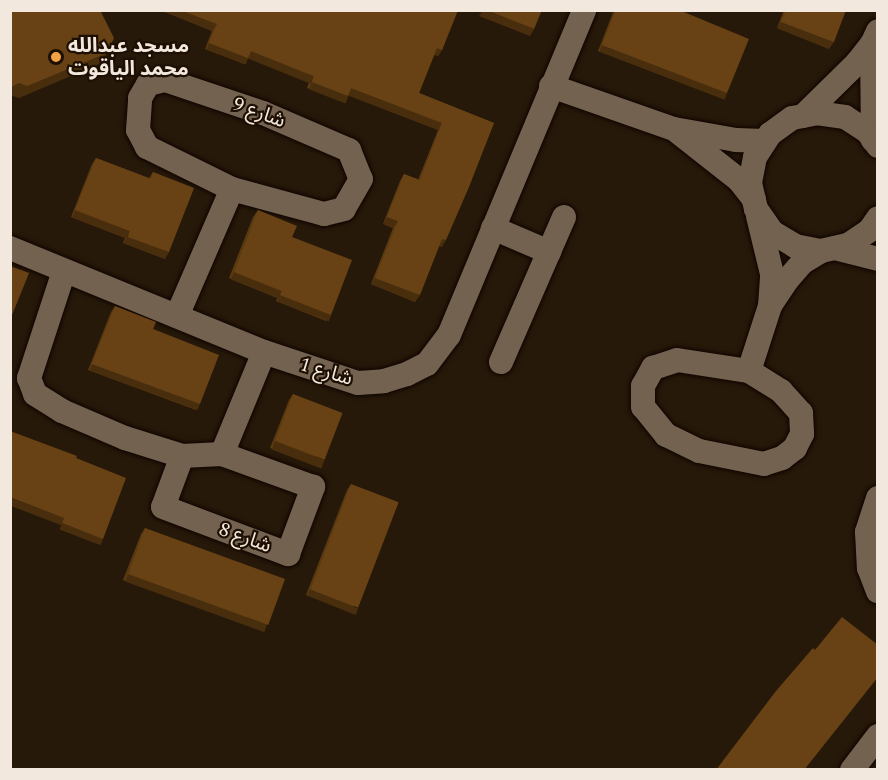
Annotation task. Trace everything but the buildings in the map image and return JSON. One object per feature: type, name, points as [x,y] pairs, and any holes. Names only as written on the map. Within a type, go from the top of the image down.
[{"type":"street","name":"شارع 1","points":[[10,248],[264,352],[358,383],[384,381],[427,364],[449,335],[550,87],[584,10]]},
{"type":"street","points":[[803,116],[857,63],[875,37]]},
{"type":"street","points":[[875,37],[875,143]]},
{"type":"street","name":"شارع 9","points":[[165,80],[262,113],[350,150],[358,165],[361,179],[344,209],[324,214],[232,189],[147,147],[138,130],[140,98],[148,84],[165,80]]},
{"type":"street","points":[[550,87],[674,129],[736,140],[765,141]]},
{"type":"street","points":[[749,371],[770,306],[772,274],[750,183],[755,157],[770,134],[792,118],[818,113],[845,117],[868,132],[875,143]]},
{"type":"street","points":[[674,129],[739,180],[772,232],[795,246],[828,249],[878,259]]},
{"type":"street","points":[[177,316],[232,189]]},
{"type":"street","points":[[501,362],[564,217]]},
{"type":"street","points":[[770,306],[788,279],[803,262],[828,249],[848,245],[870,230],[878,218]]},
{"type":"street","points":[[493,228],[549,252]]},
{"type":"street","name":"شارع 8","points":[[64,271],[29,378],[35,394],[62,411],[114,434],[182,456],[222,454],[313,487],[288,554],[163,507],[182,456]]},
{"type":"street","points":[[222,454],[264,352]]},
{"type":"street","points":[[677,360],[749,371],[781,392],[801,413],[802,434],[795,448],[783,458],[764,464],[699,451],[666,435],[643,407],[643,386],[653,368],[677,360]]},
{"type":"street","points":[[878,498],[867,532],[869,568],[878,591]]},
{"type":"street","points":[[852,770],[878,736]]},
{"type":"place","name":"مسجد عبدالله محمد الياقوت","points":[[56,57]]}]
